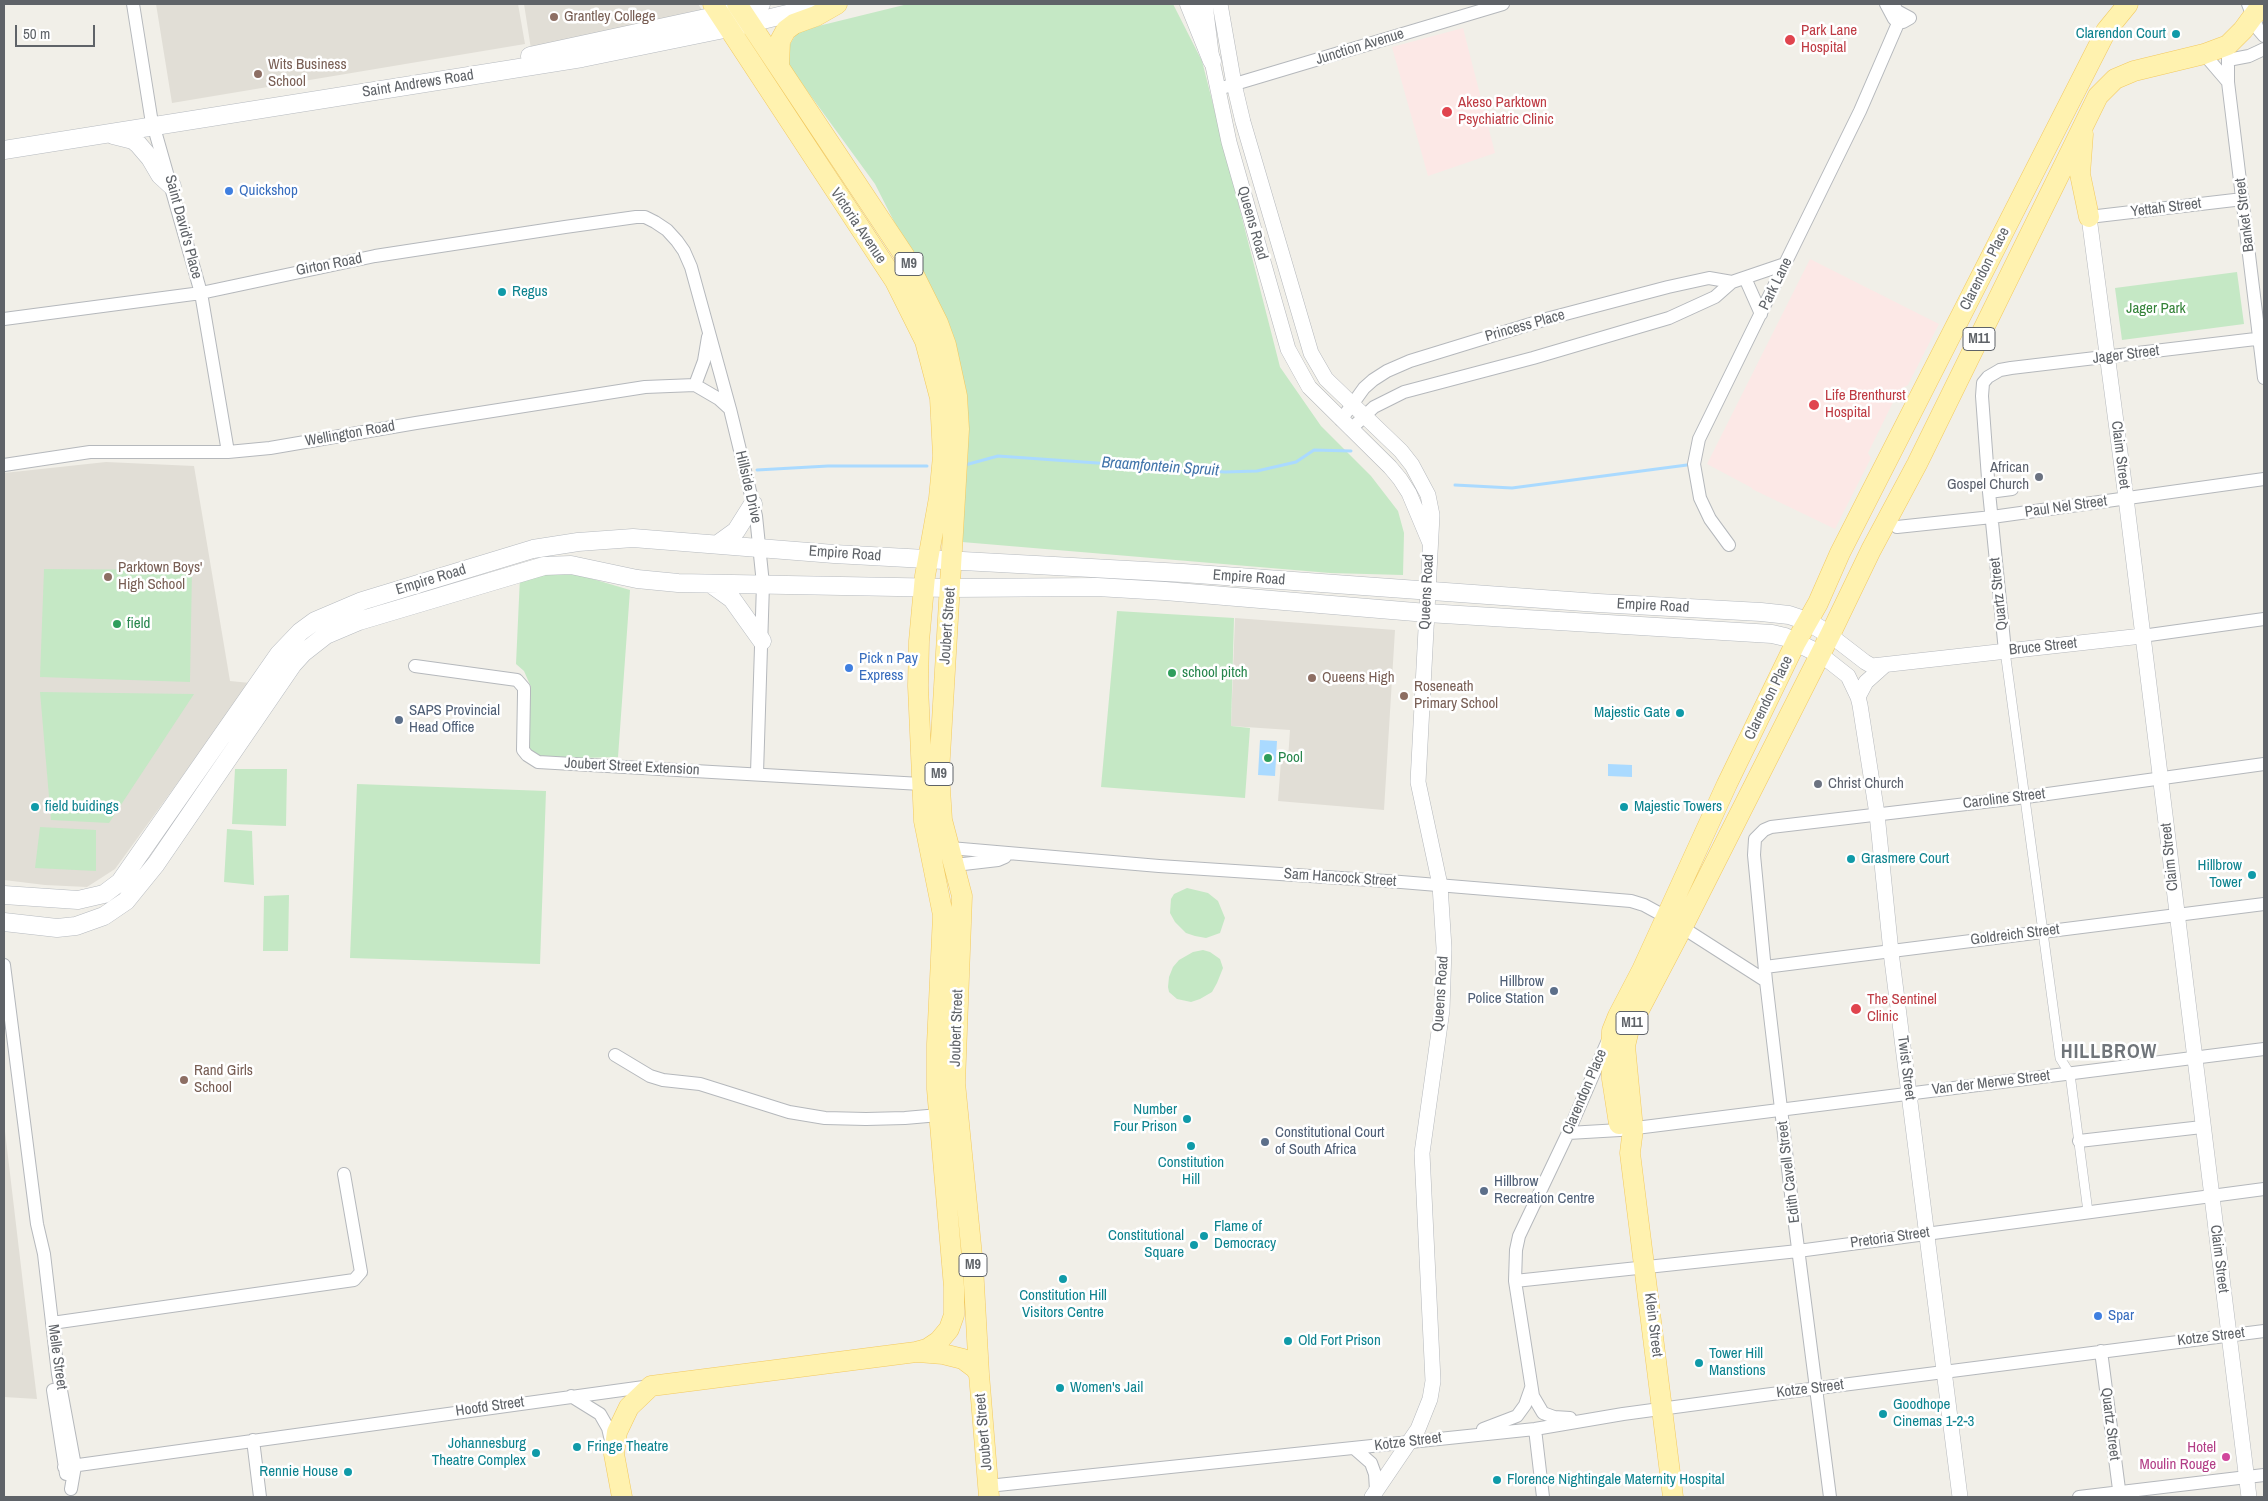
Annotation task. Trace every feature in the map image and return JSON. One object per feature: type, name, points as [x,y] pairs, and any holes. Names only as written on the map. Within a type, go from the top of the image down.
[{"type":"main road","name":"Saint Andrews Road","points":[[743,12],[761,4]]},
{"type":"main road","name":"Saint Andrews Road","points":[[4,142],[153,122],[582,58],[721,16],[743,12],[829,4]]},
{"type":"main road","points":[[779,66],[780,41],[786,30],[794,24],[816,16],[837,4]]},
{"type":"main road","points":[[1189,4],[1212,61]]},
{"type":"main road","name":"Clarendon Place","points":[[1626,1129],[1626,1038],[1674,923],[1727,784],[1796,642],[2106,31],[2128,4]]},
{"type":"main road","name":"M11","points":[[2228,53],[2254,8]]},
{"type":"main road","name":"Victoria Avenue","points":[[743,12],[904,255],[928,300],[946,345],[957,396],[959,429],[952,561]]},
{"type":"main road","name":"Victoria Avenue","points":[[721,16],[895,281],[925,341],[940,398],[943,456],[929,560]]},
{"type":"main road","name":"Clarendon Place","points":[[1612,1031],[1674,923],[1830,635],[1871,550],[1950,398],[2098,96],[2115,79],[2134,70],[2204,54],[2228,53]]},
{"type":"main road","name":"Saint Andrews Road","points":[[4,150],[104,134],[153,122]]},
{"type":"main road","points":[[2083,125],[2080,174],[2089,217]]},
{"type":"main road","points":[[104,134],[133,140],[143,148],[165,181],[172,186]]},
{"type":"main road","points":[[718,544],[736,531],[753,504]]},
{"type":"main road","name":"Empire Road","points":[[4,895],[78,900],[104,894],[120,882],[279,654],[300,632],[323,616],[362,601],[550,546],[596,539],[634,538],[929,560],[1183,573],[1761,612],[1789,615],[1807,621],[1830,635]]},
{"type":"main road","name":"Joubert Street","points":[[916,1352],[927,1349],[939,1341],[949,1329],[954,1315],[954,1287],[939,1115],[937,1044],[944,924],[940,895],[926,838],[921,784],[919,668],[924,587],[929,560]]},
{"type":"main road","name":"Joubert Street","points":[[952,561],[939,773],[940,802],[962,896],[955,1083],[973,1266],[979,1374],[989,1492]]},
{"type":"main road","name":"Empire Road","points":[[4,922],[57,928],[76,926],[104,916],[126,901],[156,864],[294,664],[313,644],[339,628],[491,580],[544,566],[570,565],[637,580],[711,584],[1140,589],[1427,613],[1772,634],[1796,642],[1820,654]]},
{"type":"main road","points":[[711,584],[732,599],[762,640]]},
{"type":"main road","name":"Klein Street","points":[[1612,1031],[1611,1066],[1630,1154],[1646,1268],[1673,1497]]},
{"type":"main road","points":[[916,1352],[943,1354],[964,1359],[979,1374]]},
{"type":"main road","name":"Hoofd Street","points":[[651,1386],[916,1352]]},
{"type":"main road","points":[[622,1497],[614,1454],[620,1420],[628,1406],[651,1386]]},
{"type":"street","name":"Saint David's Place","points":[[133,4],[153,122],[200,293],[228,452]]},
{"type":"street","name":"Queens Road","points":[[1205,4],[1217,90],[1229,142],[1288,349],[1309,388],[1400,479],[1409,493],[1430,543]]},
{"type":"street","name":"Queens Road","points":[[1220,4],[1234,84],[1274,234],[1311,353],[1326,379],[1401,451],[1420,479],[1428,495],[1432,515],[1418,782],[1440,885],[1444,979],[1422,1153],[1433,1381],[1426,1412],[1411,1442],[1374,1494]]},
{"type":"street","name":"Junction Avenue","points":[[1217,90],[1503,4]]},
{"type":"street","points":[[1886,4],[1889,14],[1899,21]]},
{"type":"street","name":"Park Lane","points":[[1729,545],[1710,519],[1700,498],[1696,482],[1695,450],[1870,90],[1899,21],[1910,18],[1898,11],[1893,4]]},
{"type":"street","points":[[2254,8],[2258,29],[2264,36]]},
{"type":"street","points":[[2228,53],[2249,56],[2264,49]]},
{"type":"street","name":"Banket Street","points":[[2228,53],[2228,82],[2262,338],[2264,378]]},
{"type":"street","points":[[2204,54],[2228,82]]},
{"type":"street","name":"Yettah Street","points":[[2089,217],[2243,199]]},
{"type":"street","name":"Girton Road","points":[[4,319],[200,293],[375,256],[636,217],[645,217],[655,222]]},
{"type":"street","name":"Claim Street","points":[[2089,217],[2126,498],[2193,1057],[2249,1497]]},
{"type":"street","name":"Hillside Drive","points":[[655,222],[668,230],[684,251],[707,323],[730,409],[753,504],[761,547],[763,584],[757,773]]},
{"type":"street","name":"Princess Place","points":[[1358,411],[1374,407],[1404,392],[1532,358],[1669,318],[1715,297],[1739,280],[1786,264]]},
{"type":"street","name":"Princess Place","points":[[1346,425],[1358,411],[1364,388],[1386,371],[1410,360],[1550,318],[1709,278],[1739,280]]},
{"type":"street","points":[[1739,280],[1761,314]]},
{"type":"street","points":[[707,323],[707,349],[695,385],[719,399],[730,409]]},
{"type":"street","name":"Jager Street","points":[[1988,377],[2000,370],[2011,368],[2108,358],[2262,338]]},
{"type":"street","name":"Quartz Street","points":[[1988,377],[1983,383],[1982,396],[1988,492],[2005,651],[2060,1058],[2070,1074]]},
{"type":"street","name":"Wellington Road","points":[[4,465],[90,452],[228,452],[270,448],[406,424],[645,387],[695,385]]},
{"type":"street","name":"Paul Nel Street","points":[[1897,527],[1992,517],[2264,479]]},
{"type":"street","points":[[1988,492],[2012,489]]},
{"type":"street","name":"Bruce Street","points":[[1830,635],[1872,666],[2142,636],[2264,620]]},
{"type":"street","name":"Twist Street","points":[[1820,654],[1848,676],[1858,697],[1876,814],[1960,1497]]},
{"type":"street","points":[[1858,697],[1866,682],[1885,665]]},
{"type":"street","name":"Joubert Street Extension","points":[[415,666],[518,680],[524,688],[523,750],[532,760],[538,762],[757,773],[921,784]]},
{"type":"street","name":"Caroline Street","points":[[1754,846],[1759,834],[1771,827],[2026,797],[2264,764]]},
{"type":"street","name":"Edith Cavell Street","points":[[1754,846],[1766,981],[1781,1110],[1830,1497]]},
{"type":"street","name":"Sam Hancock Street","points":[[952,857],[1010,855],[1440,885],[1631,901],[1644,905],[1674,923]]},
{"type":"street","name":"Sam Hancock Street","points":[[952,857],[998,860],[1010,855]]},
{"type":"street","name":"Goldreich Street","points":[[1765,967],[2264,904]]},
{"type":"street","points":[[1674,923],[1766,981]]},
{"type":"street","name":"Melle Street","points":[[4,965],[37,1224],[44,1254],[70,1466],[71,1493]]},
{"type":"street","name":"Clarendon Place","points":[[1593,1419],[1554,1417],[1543,1413],[1536,1405],[1531,1388],[1515,1281],[1516,1250],[1519,1236],[1568,1133],[1612,1031]]},
{"type":"street","name":"Van der Merwe Street","points":[[1568,1133],[1626,1129],[2264,1049]]},
{"type":"street","points":[[615,1055],[650,1076],[664,1080],[700,1084],[789,1112],[825,1118],[866,1119],[939,1115]]},
{"type":"street","points":[[2070,1074],[2088,1212]]},
{"type":"street","points":[[2079,1141],[2202,1127]]},
{"type":"street","points":[[52,1323],[354,1280],[361,1272],[344,1174]]},
{"type":"street","name":"Pretoria Street","points":[[1515,1281],[1798,1250],[2264,1189]]},
{"type":"street","name":"Melle Street","points":[[37,1224],[36,1254],[42,1305],[70,1466]]},
{"type":"street","name":"Kotze Street","points":[[989,1492],[1535,1429],[1663,1409],[2264,1331]]},
{"type":"street","name":"Quartz Street","points":[[2101,1351],[2119,1495]]},
{"type":"street","name":"Hoofd Street","points":[[70,1466],[651,1386]]},
{"type":"street","points":[[1454,1437],[1517,1416],[1525,1406],[1531,1388]]},
{"type":"street","points":[[571,1396],[600,1414],[608,1428],[614,1454]]},
{"type":"street","points":[[1535,1429],[1542,1497]]},
{"type":"street","points":[[253,1440],[260,1497]]},
{"type":"street","name":"Kotze Street","points":[[1355,1449],[1371,1463],[1375,1474],[1374,1494]]},
{"type":"street","points":[[2079,1497],[2119,1495],[2264,1475]]},
{"type":"shaded area","name":"Wits Business School","points":[[156,4],[518,4],[525,44],[172,103]]},
{"type":"shaded area","points":[[524,4],[698,4],[702,10],[531,49]]},
{"type":"shaded area","points":[[1463,28],[1495,153],[1428,176],[1392,47]]},
{"type":"shaded area","name":"Life Brenthurst Hospital","points":[[1810,259],[1939,324],[1908,385],[1899,390],[1868,453],[1871,458],[1835,529],[1752,489],[1707,464]]},
{"type":"shaded area","name":"Parktown Boys' High School","points":[[106,462],[194,466],[230,681],[250,683],[115,869],[87,887],[45,885],[4,880],[4,473]]},
{"type":"shaded area","name":"Queens High","points":[[1235,618],[1395,630],[1384,810],[1278,801],[1281,761],[1288,759],[1290,730],[1231,726]]},
{"type":"shaded area","points":[[4,1123],[24,1292],[37,1399],[4,1397]]},
{"type":"green space","points":[[908,4],[1173,4],[1202,61],[1280,367],[1321,426],[1371,476],[1398,511],[1404,533],[1403,575],[1330,573],[962,542],[938,308],[875,184],[789,66],[789,46],[798,31]]},
{"type":"green space","name":"Jager Park","points":[[2237,272],[2244,324],[2122,340],[2115,288]]},
{"type":"green space","name":"field","points":[[44,569],[192,570],[190,682],[40,677]]},
{"type":"green space","points":[[569,572],[630,590],[618,757],[543,759],[527,751],[531,687],[524,671],[516,664],[520,577]]},
{"type":"green space","name":"school pitch","points":[[1117,611],[1234,618],[1231,726],[1250,728],[1245,798],[1101,787]]},
{"type":"green space","points":[[40,692],[194,694],[109,823],[51,820]]},
{"type":"green space","points":[[235,769],[287,769],[286,826],[232,824]]},
{"type":"green space","points":[[357,784],[546,791],[540,964],[350,958]]},
{"type":"green space","points":[[40,827],[96,830],[96,871],[35,868]]},
{"type":"green space","points":[[227,829],[252,831],[254,885],[224,882]]},
{"type":"green space","points":[[1187,888],[1208,893],[1218,901],[1225,918],[1220,933],[1206,938],[1195,936],[1186,933],[1175,922],[1170,913],[1171,899],[1174,894]]},
{"type":"green space","points":[[289,895],[288,951],[263,951],[264,896]]},
{"type":"green space","points":[[1203,950],[1210,952],[1220,959],[1223,968],[1217,983],[1212,992],[1200,999],[1191,1002],[1177,999],[1169,992],[1168,987],[1173,967],[1179,960],[1193,952]]},
{"type":"water","name":"Pool","points":[[1260,740],[1277,741],[1275,776],[1258,775]]},
{"type":"water","points":[[1608,764],[1632,765],[1632,777],[1608,776]]},
{"type":"waterway","name":"Braamfontein Spruit","points":[[965,465],[998,456],[1225,472],[1257,471],[1296,462],[1314,450],[1351,451]]},
{"type":"waterway","points":[[1455,485],[1512,488],[1687,465]]},
{"type":"waterway","points":[[757,470],[828,466],[927,466]]},
{"type":"place","name":"Grantley College","points":[[554,17]]},
{"type":"place","name":"Clarendon Court","points":[[2176,34]]},
{"type":"place","name":"Park Lane Hospital","points":[[1790,40]]},
{"type":"place","name":"Wits Business School","points":[[258,74]]},
{"type":"place","name":"Akeso Parktown Psychiatric Clinic","points":[[1447,112]]},
{"type":"place","name":"Quickshop","points":[[229,191]]},
{"type":"place","name":"Regus","points":[[502,292]]},
{"type":"place","name":"Life Brenthurst Hospital","points":[[1814,405]]},
{"type":"place","name":"African Gospel Church","points":[[2039,477]]},
{"type":"place","name":"Parktown Boys' High School","points":[[108,577]]},
{"type":"place","name":"field","points":[[117,624]]},
{"type":"place","name":"Pick n Pay Express","points":[[849,668]]},
{"type":"place","name":"school pitch","points":[[1172,673]]},
{"type":"place","name":"Queens High","points":[[1312,678]]},
{"type":"place","name":"Roseneath Primary School","points":[[1404,696]]},
{"type":"place","name":"Majestic Gate","points":[[1680,713]]},
{"type":"place","name":"SAPS Provincial Head Office","points":[[399,720]]},
{"type":"place","name":"Pool","points":[[1268,758]]},
{"type":"place","name":"Christ Church","points":[[1818,784]]},
{"type":"place","name":"field buidings","points":[[35,807]]},
{"type":"place","name":"Majestic Towers","points":[[1624,807]]},
{"type":"place","name":"Grasmere Court","points":[[1851,859]]},
{"type":"place","name":"Hillbrow Tower","points":[[2252,875]]},
{"type":"place","name":"Hillbrow Police Station","points":[[1554,991]]},
{"type":"place","name":"The Sentinel Clinic","points":[[1856,1009]]},
{"type":"place","name":"Rand Girls School","points":[[184,1080]]},
{"type":"place","name":"Number Four Prison","points":[[1187,1119]]},
{"type":"place","name":"Constitutional Court of South Africa","points":[[1265,1142]]},
{"type":"place","name":"Constitution Hill","points":[[1191,1146]]},
{"type":"place","name":"Hillbrow Recreation Centre","points":[[1484,1191]]},
{"type":"place","name":"Flame of Democracy","points":[[1204,1236]]},
{"type":"place","name":"Constitutional Square","points":[[1194,1245]]},
{"type":"place","name":"Constitution Hill Visitors Centre","points":[[1063,1279]]},
{"type":"place","name":"Spar","points":[[2098,1316]]},
{"type":"place","name":"Old Fort Prison","points":[[1288,1341]]},
{"type":"place","name":"Tower Hill Manstions","points":[[1699,1363]]},
{"type":"place","name":"Women's Jail","points":[[1060,1388]]},
{"type":"place","name":"Goodhope Cinemas 1-2-3","points":[[1883,1414]]},
{"type":"place","name":"Fringe Theatre","points":[[577,1447]]},
{"type":"place","name":"Johannesburg Theatre Complex","points":[[536,1453]]},
{"type":"place","name":"Hotel Moulin Rouge","points":[[2226,1457]]},
{"type":"place","name":"Rennie House","points":[[348,1472]]},
{"type":"place","name":"Florence Nightingale Maternity Hospital","points":[[1497,1480]]},
{"type":"district","name":"HILLBROW","points":[[2109,1053]]}]
